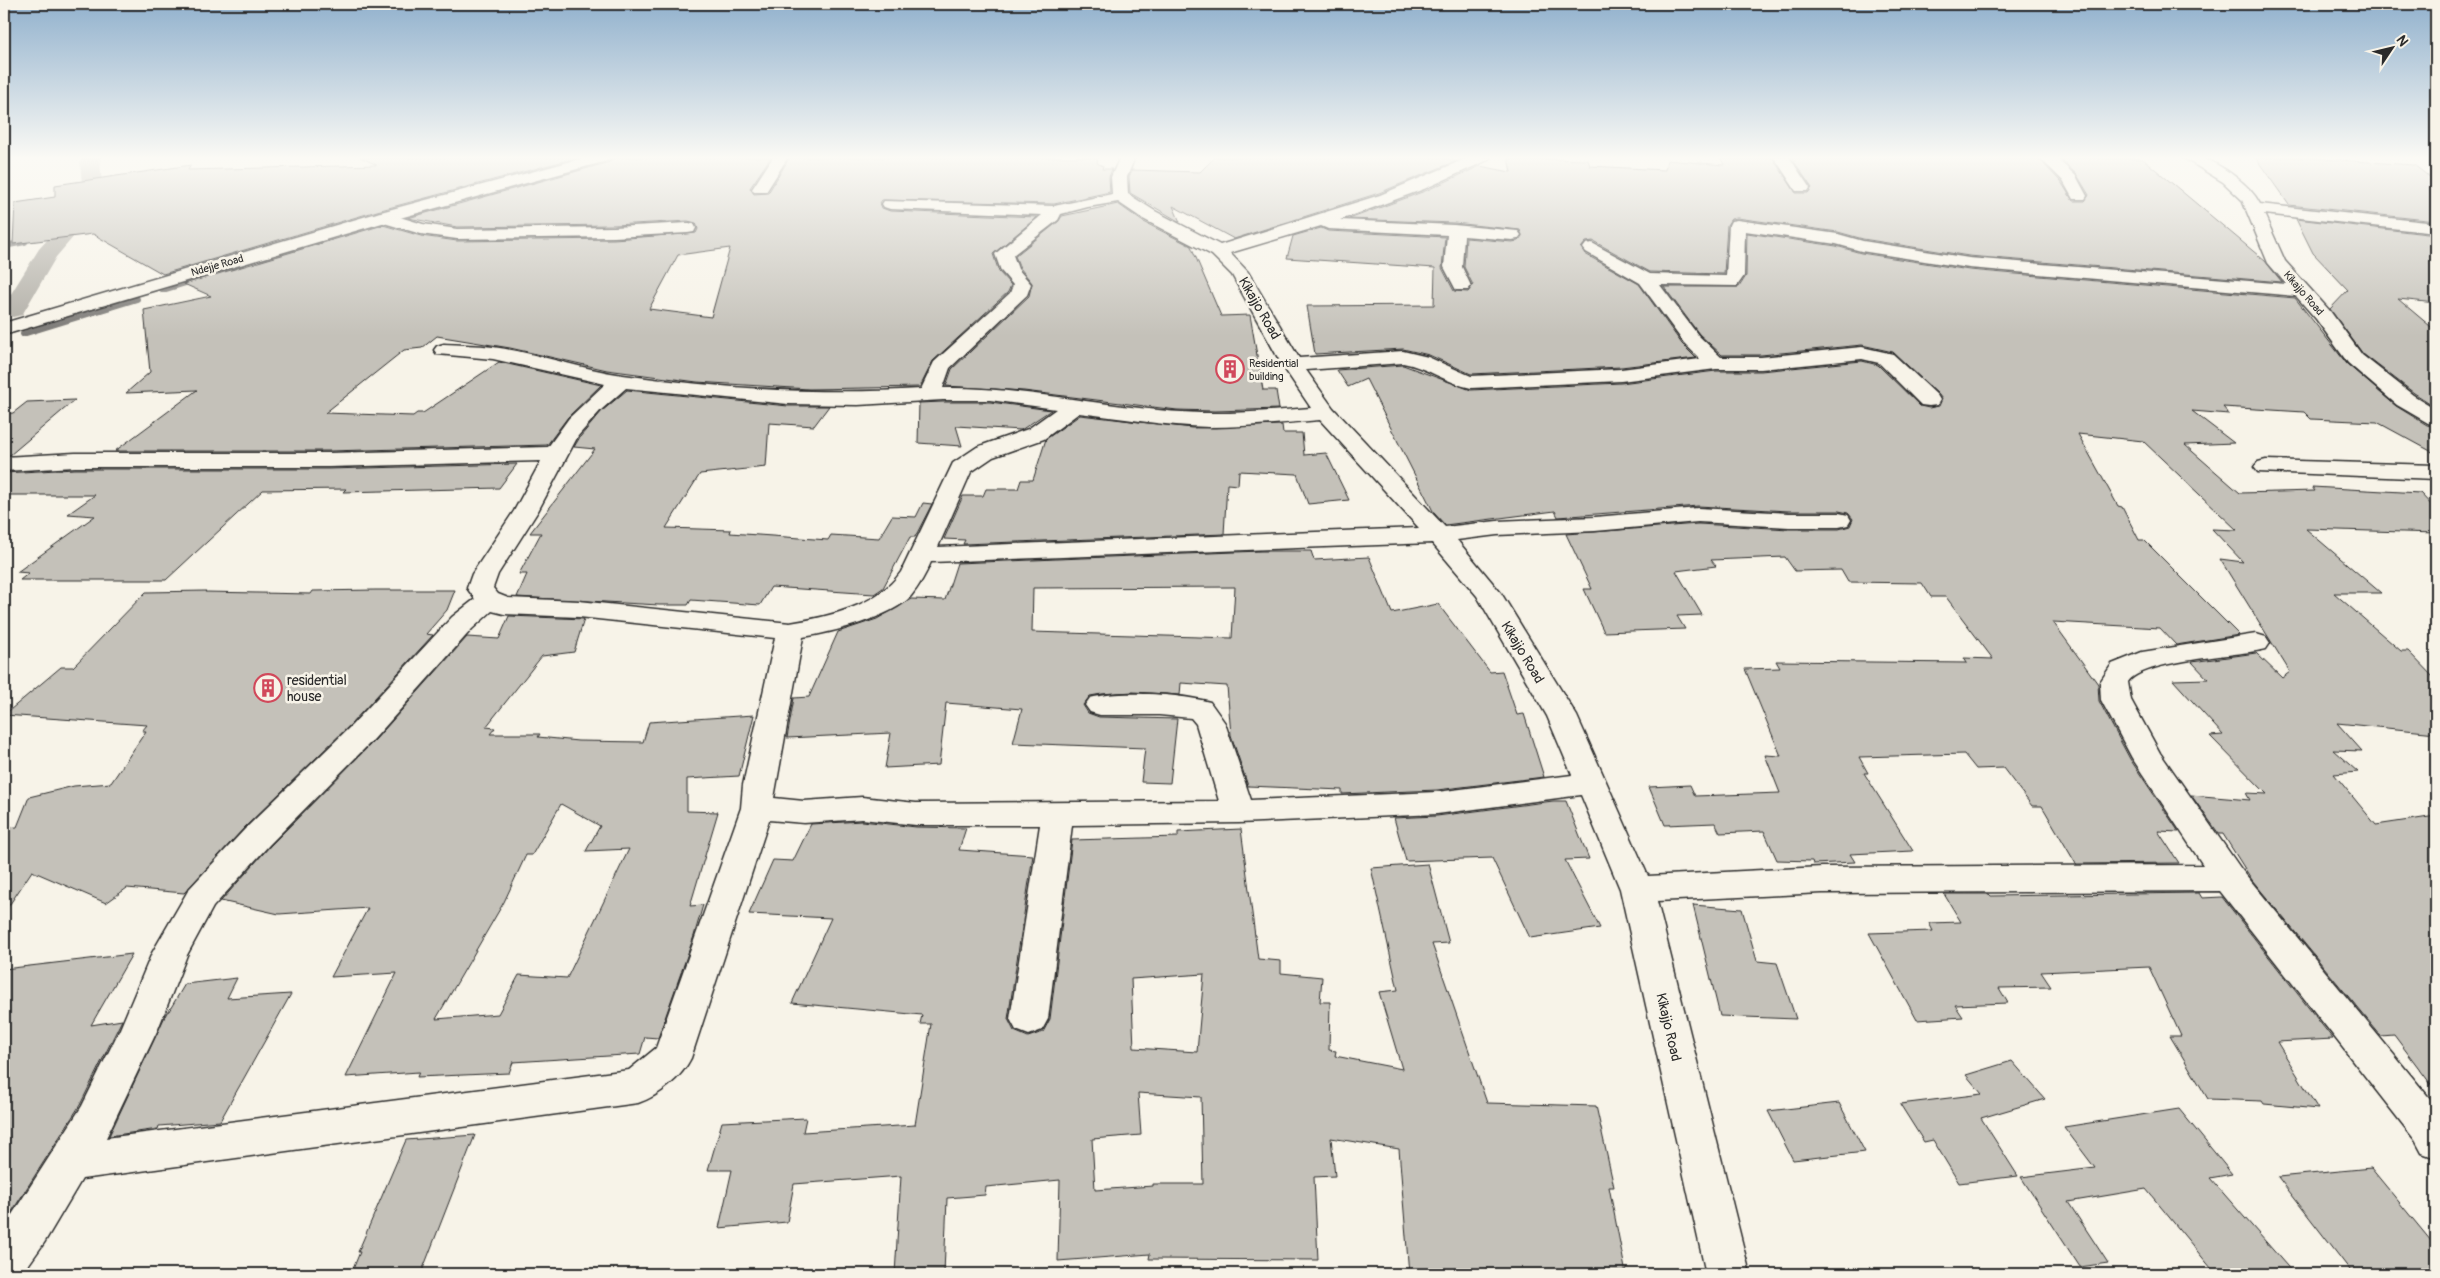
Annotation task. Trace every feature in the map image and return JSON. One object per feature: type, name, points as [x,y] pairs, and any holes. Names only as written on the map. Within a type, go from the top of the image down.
[{"type":"street","points":[[383,217],[421,229],[457,234],[614,232],[688,228]]},
{"type":"street","name":"Ndejje Road","points":[[4,329],[383,217]]},
{"type":"street","points":[[929,395],[941,366],[1018,295],[1022,284],[1010,271],[1004,254],[1051,217]]},
{"type":"street","name":"Kikajjo Road","points":[[1151,217],[1218,251],[1239,272],[1292,365],[1325,413],[1440,535],[1488,593],[1562,716],[1637,889],[1728,1274]]},
{"type":"street","points":[[1218,251],[1332,217]]},
{"type":"street","name":"Kikajjo Road","points":[[2257,217],[2277,263],[2323,315],[2355,359],[2404,400],[2436,418]]},
{"type":"street","points":[[2332,217],[2436,228]]},
{"type":"street","points":[[1314,223],[1512,235]]},
{"type":"street","points":[[1646,278],[1731,282],[1735,276],[1737,225],[1838,239],[1861,246],[1969,263],[2302,292]]},
{"type":"street","points":[[1454,230],[1456,232],[1453,267],[1462,286]]},
{"type":"street","points":[[1592,248],[1646,278],[1691,339],[1716,364]]},
{"type":"street","points":[[444,350],[493,353],[621,381],[714,392],[788,398],[858,399],[990,394],[1074,406],[1207,420],[1255,419],[1325,413]]},
{"type":"street","points":[[1292,365],[1403,357],[1415,358],[1458,379],[1471,382],[1621,375],[1716,364],[1760,363],[1862,353],[1875,354],[1886,358],[1929,400]]},
{"type":"street","points":[[621,381],[575,422],[564,437],[526,511],[485,574],[480,588],[490,600],[504,606],[579,609],[790,631],[816,627],[876,606],[900,591],[914,572],[961,468],[985,452],[1036,434],[1074,406]]},
{"type":"street","points":[[2404,400],[2436,402]]},
{"type":"street","points":[[4,464],[86,458],[182,462],[556,454]]},
{"type":"street","points":[[2266,467],[2436,472]]},
{"type":"street","points":[[921,555],[1440,535],[1497,528],[1594,524],[1698,515],[1789,520],[1839,520]]},
{"type":"street","points":[[4,1262],[29,1229],[96,1119],[139,1029],[170,953],[201,898],[257,837],[363,732],[462,623],[490,600]]},
{"type":"street","points":[[70,1162],[638,1086],[672,1058],[757,808],[758,786],[787,653],[790,631]]},
{"type":"street","points":[[2256,643],[2152,658],[2122,670],[2114,682],[2116,700],[2148,758],[2229,878],[2434,1132]]},
{"type":"street","points":[[1100,704],[1159,705],[1200,709],[1210,723],[1240,812]]},
{"type":"street","points":[[757,808],[804,812],[862,808],[916,814],[1056,815],[1240,812],[1437,803],[1592,784]]},
{"type":"street","points":[[1029,1019],[1056,815]]},
{"type":"street","points":[[1637,889],[1822,880],[2229,878]]},
{"type":"building","points":[[14,217],[358,217],[163,274],[93,234],[13,244]]},
{"type":"building","points":[[1037,217],[993,254],[999,272],[1011,285],[1008,292],[933,361],[920,387],[809,389],[697,382],[607,370],[510,348],[437,336],[422,348],[404,350],[325,413],[413,416],[417,413],[423,413],[499,362],[601,385],[568,417],[547,445],[329,451],[115,451],[197,390],[126,393],[150,372],[144,310],[211,296],[184,284],[383,225],[421,236],[457,241],[614,239],[696,233],[698,229],[696,223],[688,221],[614,225],[457,227],[408,218]],"holes":[[[730,248],[711,317],[649,309],[678,255]]]},
{"type":"building","points":[[1062,217],[1136,217],[1191,246],[1221,316],[1250,315],[1263,390],[1276,390],[1279,409],[1177,410],[1024,391],[946,386],[952,369],[1029,296],[1032,283],[1020,268],[1015,256],[1059,221]]},
{"type":"building","points":[[1171,217],[1178,217],[1180,222]]},
{"type":"building","points":[[1193,217],[1304,217],[1234,239]]},
{"type":"building","points":[[1355,217],[2212,217],[2265,261],[2282,282],[1969,256],[1863,239],[1838,232],[1737,218],[1731,219],[1727,225],[1724,274],[1650,272],[1593,241],[1586,242],[1581,248],[1585,254],[1639,284],[1682,344],[1696,358],[1621,367],[1471,374],[1429,355],[1403,349],[1315,354],[1307,306],[1434,305],[1435,268],[1287,258],[1293,236],[1321,228],[1328,231],[1445,237],[1442,268],[1454,291],[1468,292],[1473,285],[1464,267],[1466,238],[1512,242],[1518,241],[1522,236],[1520,230],[1454,223],[1349,219]]},
{"type":"building","points":[[2396,217],[2436,217],[2436,221]]},
{"type":"building","points":[[2296,219],[2436,235],[2436,303],[2398,299],[2436,331],[2436,407],[2414,393],[2363,354],[2330,309],[2348,290],[2313,253]]},
{"type":"building","points":[[1747,233],[1836,246],[1861,253],[1969,270],[2295,298],[2347,364],[2396,406],[2427,425],[2436,427],[2436,454],[2377,422],[2311,419],[2304,412],[2223,407],[2229,414],[2192,411],[2234,443],[2185,445],[2240,493],[2315,491],[2312,487],[2420,493],[2436,510],[2436,533],[2306,529],[2381,593],[2334,593],[2401,651],[2408,651],[2436,680],[2436,733],[2337,723],[2362,751],[2333,750],[2358,772],[2334,774],[2376,825],[2436,816],[2436,1091],[2394,1035],[2381,1036],[2252,880],[2223,834],[2219,834],[2191,795],[2250,800],[2246,793],[2267,794],[2210,736],[2223,735],[2173,680],[2208,679],[2192,662],[2256,653],[2282,678],[2290,672],[2220,559],[2243,562],[2212,529],[2237,530],[2143,441],[2078,434],[2118,506],[2122,507],[2139,540],[2144,540],[2239,635],[2176,645],[2160,628],[2053,622],[2098,684],[2099,701],[2130,759],[2179,832],[2158,831],[2179,863],[2076,864],[2042,806],[2032,806],[2003,768],[1976,769],[1964,754],[1859,757],[1868,773],[1864,773],[1913,851],[1850,854],[1855,862],[1813,864],[1812,861],[1777,860],[1764,831],[1720,833],[1715,823],[1665,825],[1649,787],[1690,785],[1695,796],[1780,793],[1765,755],[1781,756],[1745,669],[1780,668],[1776,661],[1967,663],[1964,658],[1993,659],[1946,597],[1931,597],[1922,583],[1848,582],[1841,570],[1795,571],[1785,557],[1711,560],[1716,566],[1676,571],[1702,615],[1677,616],[1685,629],[1604,632],[1584,589],[1592,589],[1566,534],[1698,524],[1789,529],[1839,529],[1850,526],[1853,519],[1848,513],[1839,511],[1789,511],[1698,506],[1558,517],[1555,511],[1445,525],[1434,513],[1366,379],[1348,387],[1337,370],[1403,365],[1471,390],[1621,383],[1716,371],[1761,371],[1862,361],[1878,365],[1920,406],[1929,408],[1939,406],[1942,399],[1938,394],[1893,352],[1862,345],[1761,355],[1722,355],[1699,334],[1664,287],[1739,287],[1746,276]]},
{"type":"building","points":[[627,390],[788,406],[829,406],[814,426],[769,423],[766,467],[700,474],[666,528],[731,530],[730,533],[828,540],[831,535],[879,538],[892,516],[916,517],[923,503],[932,504],[915,537],[910,537],[883,588],[874,594],[771,587],[760,605],[691,600],[688,605],[659,605],[517,597],[527,574],[519,574],[541,533],[530,533],[595,449],[574,447],[602,411]]},
{"type":"building","points":[[75,400],[10,455],[4,455],[4,414],[13,413],[27,402]]},
{"type":"building","points":[[990,402],[1051,410],[1021,430],[956,426],[962,446],[918,443],[919,403]]},
{"type":"building","points":[[1080,415],[1192,428],[1282,425],[1283,433],[1302,433],[1304,455],[1326,453],[1349,500],[1308,504],[1297,474],[1239,471],[1238,485],[1227,484],[1224,534],[963,544],[965,540],[944,539],[963,496],[983,496],[986,489],[1018,489],[1021,480],[1033,480],[1046,439]]},
{"type":"building","points":[[517,464],[499,488],[343,492],[346,489],[263,490],[166,580],[20,580],[29,573],[17,572],[95,516],[68,514],[95,495],[4,495],[4,473],[75,469],[329,469]]},
{"type":"building","points":[[1261,551],[1311,551],[1314,560],[1369,557],[1392,613],[1438,604],[1490,672],[1502,671],[1517,715],[1524,714],[1544,777],[1437,790],[1342,794],[1342,790],[1248,786],[1231,735],[1227,686],[1181,683],[1180,695],[1133,692],[1102,694],[1090,696],[1083,705],[1088,713],[1099,717],[1177,719],[1170,783],[1141,782],[1145,748],[1013,743],[1022,709],[946,703],[939,765],[885,768],[891,733],[787,738],[794,698],[809,697],[838,632],[877,619],[911,599],[945,600],[957,563]],"holes":[[[1235,587],[1232,638],[1032,632],[1033,588]]]},
{"type":"building","points":[[455,590],[447,610],[426,634],[433,635],[351,724],[244,828],[184,893],[127,888],[106,903],[32,871],[4,913],[4,828],[17,827],[29,797],[74,786],[111,783],[146,731],[142,731],[147,725],[4,715],[61,667],[73,667],[146,592],[206,591],[311,594],[313,591]]},
{"type":"building","points":[[509,616],[584,619],[574,652],[542,656],[486,727],[495,728],[490,734],[540,734],[538,737],[578,741],[643,742],[649,722],[754,715],[739,776],[687,779],[687,811],[718,812],[690,906],[703,905],[694,936],[658,1038],[645,1037],[640,1054],[513,1062],[509,1073],[417,1077],[419,1072],[346,1077],[397,973],[331,977],[368,908],[279,914],[221,901],[270,846],[375,740],[467,637],[499,639]],"holes":[[[561,804],[600,826],[586,851],[629,849],[567,978],[519,975],[498,1014],[436,1019],[504,902],[526,855],[532,855]]]},
{"type":"building","points":[[1553,801],[1566,801],[1589,859],[1565,860],[1600,928],[1530,938],[1492,858],[1406,861],[1394,818],[1437,816]]},
{"type":"building","points":[[862,821],[916,827],[966,828],[959,850],[1033,855],[1008,1019],[1014,1031],[1028,1037],[1043,1032],[1050,1019],[1072,840],[1178,837],[1178,832],[1241,829],[1258,959],[1281,961],[1281,973],[1322,977],[1320,1002],[1330,1002],[1329,1050],[1336,1051],[1335,1056],[1402,1069],[1379,992],[1398,990],[1371,868],[1428,864],[1449,943],[1432,944],[1487,1103],[1596,1106],[1614,1187],[1609,1187],[1626,1274],[1409,1274],[1399,1149],[1331,1138],[1335,1176],[1314,1177],[1318,1260],[1149,1259],[1150,1254],[1058,1261],[1060,1180],[986,1187],[985,1195],[947,1198],[944,1274],[895,1274],[901,1176],[794,1184],[787,1222],[719,1228],[732,1170],[708,1170],[722,1122],[806,1118],[803,1132],[915,1125],[931,1024],[920,1024],[922,1015],[792,1003],[831,918],[749,914],[773,860],[793,861],[811,824]],"holes":[[[1204,974],[1197,1052],[1134,1048],[1131,979]],[[1138,1093],[1201,1097],[1203,1184],[1153,1184],[1153,1186],[1095,1190],[1092,1139],[1141,1135]]]},
{"type":"building","points":[[2199,893],[2202,898],[2222,897],[2333,1039],[2277,1042],[2318,1109],[2264,1104],[2262,1101],[2208,1099],[2170,1036],[2181,1036],[2149,967],[2041,972],[2051,987],[1999,988],[2008,1003],[1955,1005],[1963,1017],[1917,1020],[1869,933],[1933,931],[1929,923],[1961,922],[1944,894],[1989,894],[1991,896]]},
{"type":"building","points":[[1693,905],[1742,909],[1757,961],[1777,963],[1796,1019],[1720,1016]]},
{"type":"building","points":[[132,954],[91,1025],[122,1020],[80,1105],[4,1224],[4,969]]},
{"type":"building","points":[[237,978],[227,998],[291,994],[220,1121],[159,1126],[158,1129],[109,1136],[167,1012],[185,984]]},
{"type":"building","points":[[2012,1061],[2045,1099],[1981,1118],[2018,1176],[1959,1183],[1933,1140],[1924,1142],[1900,1104],[1982,1094],[1966,1075]]},
{"type":"building","points":[[1839,1103],[1865,1152],[1793,1160],[1768,1111]]},
{"type":"building","points":[[2179,1109],[2232,1174],[2210,1178],[2294,1274],[2216,1274],[2146,1189],[2068,1202],[2108,1263],[2080,1267],[2021,1177],[2095,1168],[2064,1127]]},
{"type":"building","points":[[475,1135],[421,1274],[351,1274],[360,1252],[358,1252],[406,1140]]},
{"type":"building","points":[[2371,1168],[2436,1247],[2436,1267],[2353,1274],[2278,1177]]},
{"type":"waterway","points":[[13,310],[47,254],[80,217]]},
{"type":"waterway","points":[[263,260],[382,225]]},
{"type":"waterway","points":[[4,246],[25,242]]},
{"type":"waterway","points":[[163,290],[241,266]]},
{"type":"waterway","points":[[23,334],[137,299]]},
{"type":"waterway","points":[[4,317],[13,310]]},
{"type":"place","name":"Residential building","points":[[1230,369]]},
{"type":"place","name":"residential house","points":[[268,688]]}]
